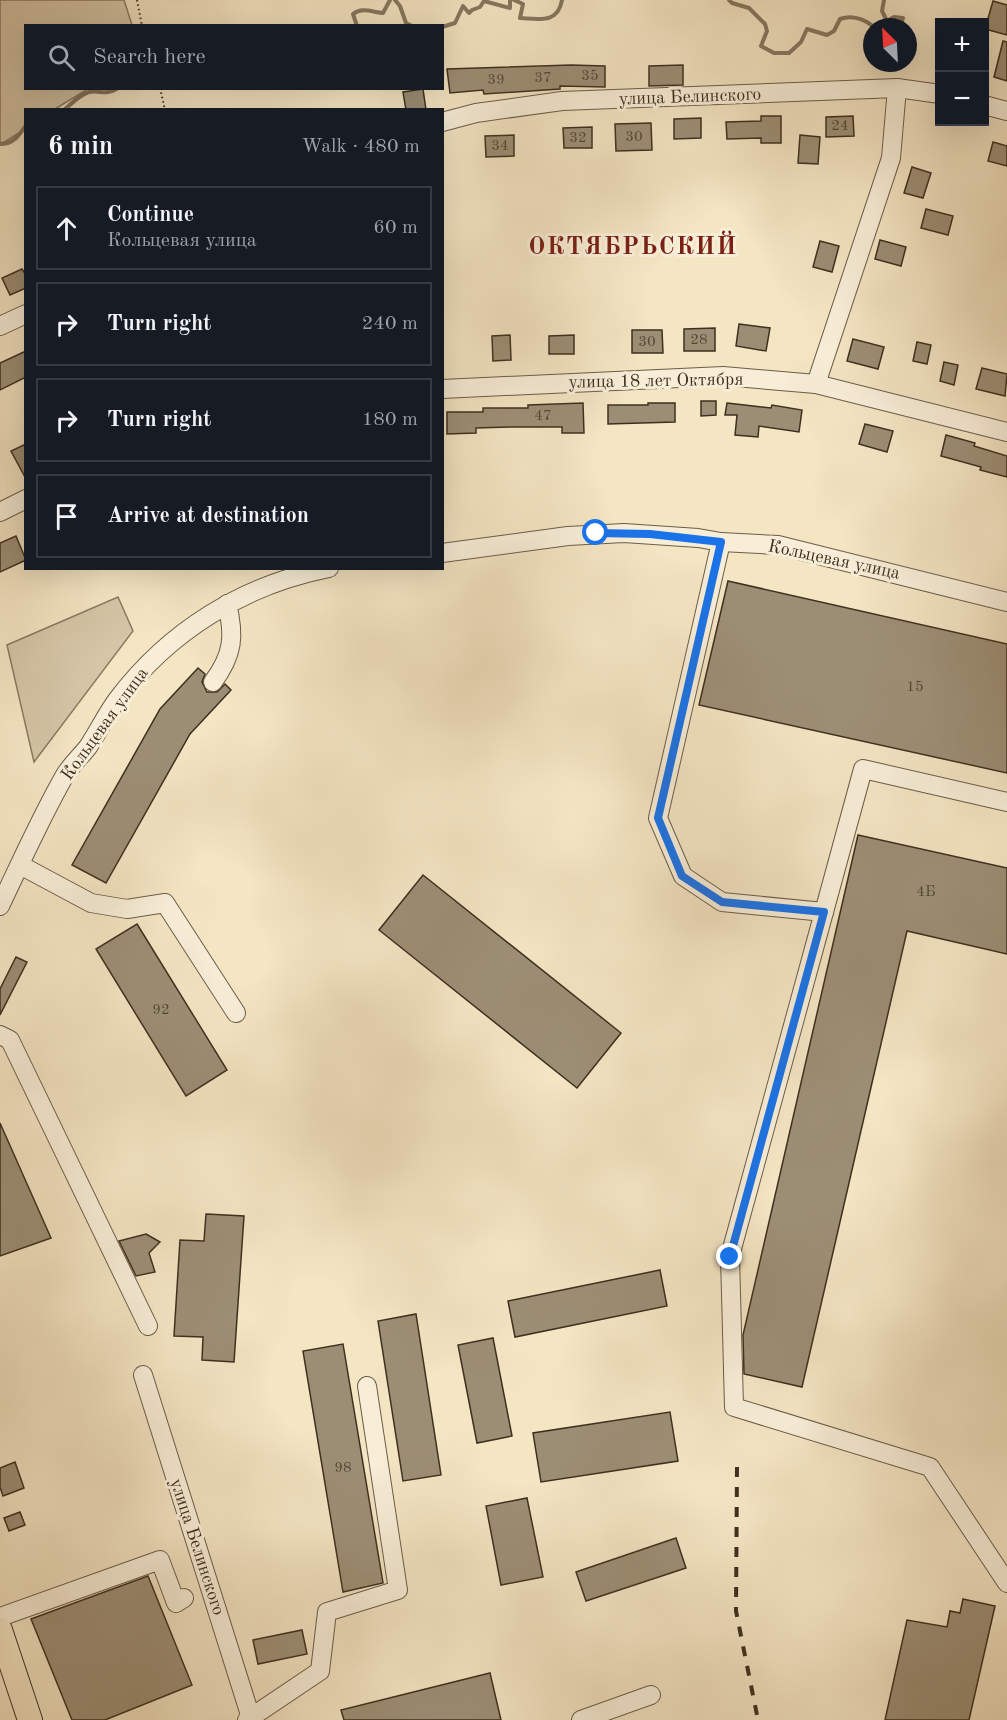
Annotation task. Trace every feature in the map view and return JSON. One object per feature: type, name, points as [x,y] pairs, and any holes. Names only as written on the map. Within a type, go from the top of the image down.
[{"type":"main road","points":[[0,1630],[30,1720]]},
{"type":"street","name":"улица Белинского","points":[[444,121],[476,113],[562,101],[897,88],[935,93]]},
{"type":"street","points":[[816,384],[891,158],[897,88]]},
{"type":"street","points":[[989,106],[1007,111]]},
{"type":"street","points":[[0,326],[24,315]]},
{"type":"street","name":"улица 18 лет Октября","points":[[444,389],[723,376],[816,384],[1007,432]]},
{"type":"street","points":[[0,512],[24,500]]},
{"type":"street","name":"Кольцевая улица","points":[[444,553],[596,533],[650,534],[721,542],[778,545],[1007,602]]},
{"type":"street","points":[[721,542],[658,818],[682,876],[722,902],[824,912]]},
{"type":"street","name":"Кольцевая улица","points":[[0,906],[66,773],[87,747],[126,689],[154,658],[182,633],[227,604],[286,579],[321,570]]},
{"type":"street","points":[[213,682],[221,672],[231,647],[231,619],[227,604]]},
{"type":"street","points":[[1007,802],[863,769],[730,1257],[734,1407],[930,1467],[1007,1583]]},
{"type":"street","points":[[20,865],[90,903],[127,909],[165,903],[236,1013]]},
{"type":"street","points":[[0,1035],[10,1040],[148,1326]]},
{"type":"street","name":"улица Белинского","points":[[142,1375],[249,1719]]},
{"type":"street","points":[[249,1719],[320,1671],[327,1612],[398,1590],[367,1386]]},
{"type":"street","points":[[0,1617],[160,1560],[176,1603],[184,1598]]},
{"type":"street","points":[[581,1720],[651,1695]]},
{"type":"path","points":[[137,0],[142,24]]},
{"type":"path","points":[[161,90],[165,108]]},
{"type":"shaded area","points":[[0,0],[124,0],[132,24],[24,24],[24,90],[86,90],[57,108],[24,108],[24,130],[0,145]]},
{"type":"shaded area","points":[[118,597],[133,631],[34,762],[7,645]]},
{"type":"building","points":[[993,1],[1007,5],[1007,35],[989,30],[988,18]]},
{"type":"building","points":[[1003,41],[1007,42],[1007,81],[994,77]]},
{"type":"building","points":[[683,65],[683,85],[649,86],[649,66]]},
{"type":"building","points":[[605,66],[605,87],[560,86],[560,89],[484,94],[483,90],[450,93],[447,69]]},
{"type":"building","points":[[423,90],[426,108],[406,108],[403,92]]},
{"type":"building","points":[[761,116],[781,116],[781,143],[761,143],[761,138],[727,139],[726,122],[761,121]]},
{"type":"building","points":[[853,116],[854,136],[826,137],[826,117]]},
{"type":"building","points":[[701,118],[701,138],[674,139],[674,119]]},
{"type":"building","points":[[651,123],[652,150],[616,151],[615,124]]},
{"type":"building","points":[[592,127],[592,148],[564,148],[563,128]]},
{"type":"building","points":[[514,135],[514,156],[486,157],[485,136]]},
{"type":"building","points":[[800,135],[820,137],[818,164],[798,163]]},
{"type":"building","points":[[993,142],[1007,146],[1007,166],[988,161]]},
{"type":"building","points":[[912,167],[931,173],[923,198],[904,193]]},
{"type":"building","points":[[926,209],[953,216],[948,235],[921,228]]},
{"type":"building","points":[[880,240],[906,247],[901,266],[875,259]]},
{"type":"building","points":[[820,241],[839,246],[832,272],[813,267]]},
{"type":"building","points":[[22,269],[24,289],[10,295],[2,278]]},
{"type":"building","points":[[739,324],[770,328],[766,351],[736,346]]},
{"type":"building","points":[[715,328],[715,351],[684,351],[684,329]]},
{"type":"building","points":[[632,330],[662,330],[663,353],[632,353]]},
{"type":"building","points":[[510,335],[511,360],[493,361],[492,336]]},
{"type":"building","points":[[574,335],[574,354],[549,354],[549,336]]},
{"type":"building","points":[[853,339],[884,347],[878,369],[847,361]]},
{"type":"building","points":[[917,342],[931,345],[927,364],[913,361]]},
{"type":"building","points":[[24,352],[24,378],[0,390],[0,363]]},
{"type":"building","points":[[944,362],[958,365],[954,385],[940,381]]},
{"type":"building","points":[[982,368],[1007,374],[1005,396],[976,389]]},
{"type":"building","points":[[701,401],[716,401],[716,415],[701,416]]},
{"type":"building","points":[[583,403],[584,433],[562,433],[562,427],[510,427],[476,428],[476,433],[447,434],[447,412],[483,412],[483,408],[528,408],[528,405]]},
{"type":"building","points":[[648,403],[675,403],[675,422],[608,424],[608,405],[648,405]]},
{"type":"building","points":[[727,403],[771,408],[772,405],[802,410],[799,432],[759,426],[758,437],[735,435],[737,415],[725,415]]},
{"type":"building","points":[[865,424],[893,431],[887,452],[859,444]]},
{"type":"building","points":[[946,435],[975,443],[974,446],[1007,456],[1007,477],[941,456]]},
{"type":"building","points":[[24,445],[24,475],[11,451]]},
{"type":"building","points":[[16,536],[24,561],[0,572],[0,543]]},
{"type":"building","points":[[728,581],[1007,644],[1007,773],[699,705]]},
{"type":"building","points":[[198,668],[205,674],[202,682],[207,692],[217,692],[225,684],[231,690],[190,734],[106,883],[72,865],[160,709]]},
{"type":"building","points":[[858,835],[1007,868],[1007,954],[907,931],[802,1387],[744,1374],[743,1335]]},
{"type":"building","points":[[423,875],[621,1033],[577,1088],[379,930]]},
{"type":"building","points":[[137,924],[227,1070],[186,1096],[96,949]]},
{"type":"building","points":[[16,957],[27,962],[0,1015],[0,989]]},
{"type":"building","points":[[0,1123],[51,1238],[0,1256]]},
{"type":"building","points":[[206,1214],[244,1216],[234,1362],[202,1360],[203,1337],[174,1336],[180,1240],[204,1241]]},
{"type":"building","points":[[146,1234],[160,1242],[149,1253],[155,1272],[136,1276],[119,1241]]},
{"type":"building","points":[[660,1270],[667,1306],[515,1337],[508,1301]]},
{"type":"building","points":[[416,1314],[441,1475],[403,1481],[378,1321]]},
{"type":"building","points":[[493,1338],[512,1436],[477,1443],[458,1345]]},
{"type":"building","points":[[343,1344],[383,1583],[343,1592],[303,1351]]},
{"type":"building","points":[[670,1412],[678,1461],[541,1482],[533,1433]]},
{"type":"building","points":[[15,1462],[24,1488],[3,1496],[0,1487],[0,1468]]},
{"type":"building","points":[[527,1498],[543,1577],[501,1585],[486,1506]]},
{"type":"building","points":[[20,1512],[25,1525],[9,1531],[4,1518]]},
{"type":"building","points":[[676,1538],[686,1568],[586,1601],[576,1572]]},
{"type":"building","points":[[148,1576],[192,1685],[105,1720],[72,1720],[31,1619]]},
{"type":"building","points":[[963,1599],[995,1606],[969,1720],[885,1720],[907,1620],[947,1627],[950,1611],[960,1613]]},
{"type":"building","points":[[302,1630],[307,1654],[258,1664],[253,1640]]},
{"type":"building","points":[[490,1673],[501,1720],[344,1720],[341,1710]]},
{"type":"waterway","points":[[356,24],[353,14],[364,10],[383,13],[390,0]]},
{"type":"waterway","points":[[395,0],[408,24]]},
{"type":"waterway","points":[[444,26],[455,23],[463,6],[469,13],[480,7],[484,1],[510,8],[510,0]]},
{"type":"waterway","points":[[514,0],[523,4],[520,18],[541,19],[552,17],[560,8],[562,0]]},
{"type":"waterway","points":[[729,0],[749,8],[765,24],[767,31],[761,46],[774,53],[789,53],[801,42],[807,29],[827,35],[834,31],[840,19],[849,17],[863,20]]},
{"type":"waterway","points":[[884,0],[882,11],[886,18]]},
{"type":"waterway","points":[[892,18],[903,18]]},
{"type":"waterway","points":[[66,108],[85,93],[114,90]]},
{"type":"waterway","points":[[0,144],[9,143],[24,128]]},
{"type":"railway","points":[[737,1467],[736,1611],[758,1720]]},
{"type":"district","name":"ОКТЯБРЬСКИЙ","points":[[633,248]]},
{"type":"route","points":[[596,533],[624,532],[721,542],[658,818],[682,876],[722,902],[824,912],[730,1257]]}]
